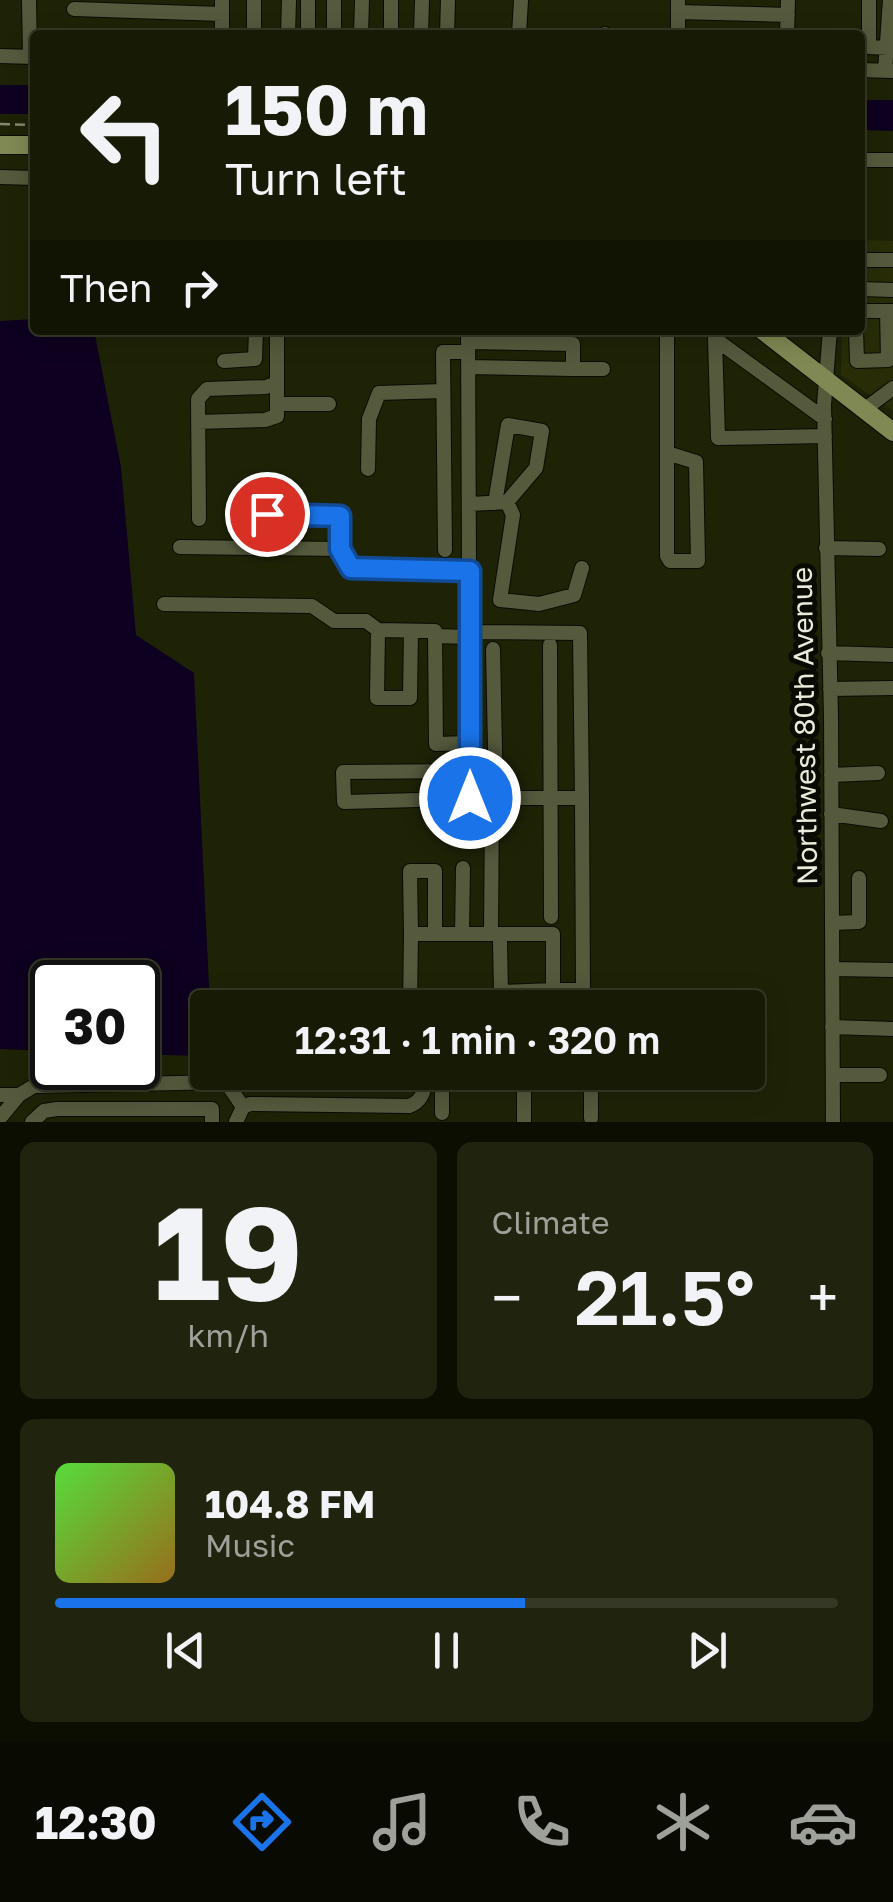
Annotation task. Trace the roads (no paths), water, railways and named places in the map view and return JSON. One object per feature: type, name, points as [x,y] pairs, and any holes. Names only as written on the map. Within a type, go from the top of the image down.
[{"type":"main road","points":[[0,145],[30,145]]},
{"type":"main road","points":[[769,335],[893,432]]},
{"type":"street","points":[[29,0],[31,30]]},
{"type":"street","points":[[254,0],[254,30]]},
{"type":"street","points":[[288,30],[289,0]]},
{"type":"street","points":[[308,0],[308,30]]},
{"type":"street","points":[[334,0],[334,30]]},
{"type":"street","points":[[361,30],[362,0]]},
{"type":"street","points":[[391,0],[391,30]]},
{"type":"street","points":[[421,30],[422,0]]},
{"type":"street","points":[[447,30],[448,0]]},
{"type":"street","points":[[519,30],[521,0]]},
{"type":"street","points":[[869,0],[869,48],[888,48]]},
{"type":"street","points":[[889,71],[890,0]]},
{"type":"street","points":[[74,9],[109,5],[222,7]]},
{"type":"street","points":[[678,6],[788,8]]},
{"type":"street","points":[[0,56],[30,56]]},
{"type":"street","points":[[865,160],[893,160]]},
{"type":"street","points":[[0,177],[30,178]]},
{"type":"street","points":[[865,260],[893,260]]},
{"type":"street","points":[[865,289],[893,290]]},
{"type":"street","points":[[856,335],[856,361],[888,360],[890,311]]},
{"type":"street","points":[[224,361],[255,358],[256,335]]},
{"type":"street","points":[[198,422],[265,420],[277,416],[277,335]]},
{"type":"street","points":[[667,335],[667,453],[668,556],[670,561],[698,561],[696,462],[667,453]]},
{"type":"street","points":[[716,335],[718,438],[825,436]]},
{"type":"street","points":[[717,335],[824,419]]},
{"type":"street","name":"Northwest 80th Avenue","points":[[830,335],[824,419],[833,1122]]},
{"type":"street","points":[[445,550],[442,352],[468,348],[494,336],[573,344],[573,369]]},
{"type":"street","points":[[468,348],[573,369],[602,369]]},
{"type":"street","points":[[468,348],[470,798]]},
{"type":"street","points":[[199,519],[198,399],[207,389],[277,383]]},
{"type":"street","points":[[865,409],[893,388]]},
{"type":"street","points":[[368,469],[368,419],[380,393],[443,391]]},
{"type":"street","points":[[277,404],[329,404]]},
{"type":"street","points":[[470,504],[501,503],[536,468],[542,431],[508,425],[501,503]]},
{"type":"street","points":[[501,503],[513,515],[500,600],[538,604],[574,595],[582,568]]},
{"type":"street","points":[[267,514],[340,516],[340,549],[351,568],[470,571]]},
{"type":"street","points":[[180,547],[340,549]]},
{"type":"street","points":[[826,548],[880,549]]},
{"type":"street","points":[[164,604],[312,606],[334,621],[366,622],[378,630],[435,631],[436,744],[470,743]]},
{"type":"street","points":[[378,630],[377,698],[410,698],[411,631]]},
{"type":"street","points":[[435,636],[580,633],[582,990]]},
{"type":"street","points":[[550,645],[551,918]]},
{"type":"street","points":[[493,649],[496,938],[501,990]]},
{"type":"street","points":[[828,653],[893,655]]},
{"type":"street","points":[[830,688],[893,688]]},
{"type":"street","points":[[470,771],[343,772],[344,802],[582,798]]},
{"type":"street","points":[[831,776],[878,773]]},
{"type":"street","points":[[831,814],[880,821]]},
{"type":"street","points":[[462,934],[463,868]]},
{"type":"street","points":[[410,990],[410,871],[435,871],[435,934]]},
{"type":"street","points":[[832,922],[858,922],[859,878]]},
{"type":"street","points":[[410,934],[496,938],[553,934],[553,990]]},
{"type":"street","points":[[832,969],[893,970]]},
{"type":"street","points":[[832,1027],[893,1029]]},
{"type":"street","points":[[832,1075],[880,1075]]},
{"type":"street","points":[[0,1118],[19,1095],[34,1086],[190,1079]]},
{"type":"street","points":[[231,1090],[240,1115],[250,1104],[409,1106],[421,1099],[423,1090]]},
{"type":"street","points":[[442,1090],[442,1114]]},
{"type":"street","points":[[524,1090],[524,1120]]},
{"type":"street","points":[[591,1090],[591,1118]]},
{"type":"street","points":[[0,1095],[19,1095]]},
{"type":"street","points":[[32,1122],[44,1111],[82,1116],[212,1110],[212,1122]]}]
